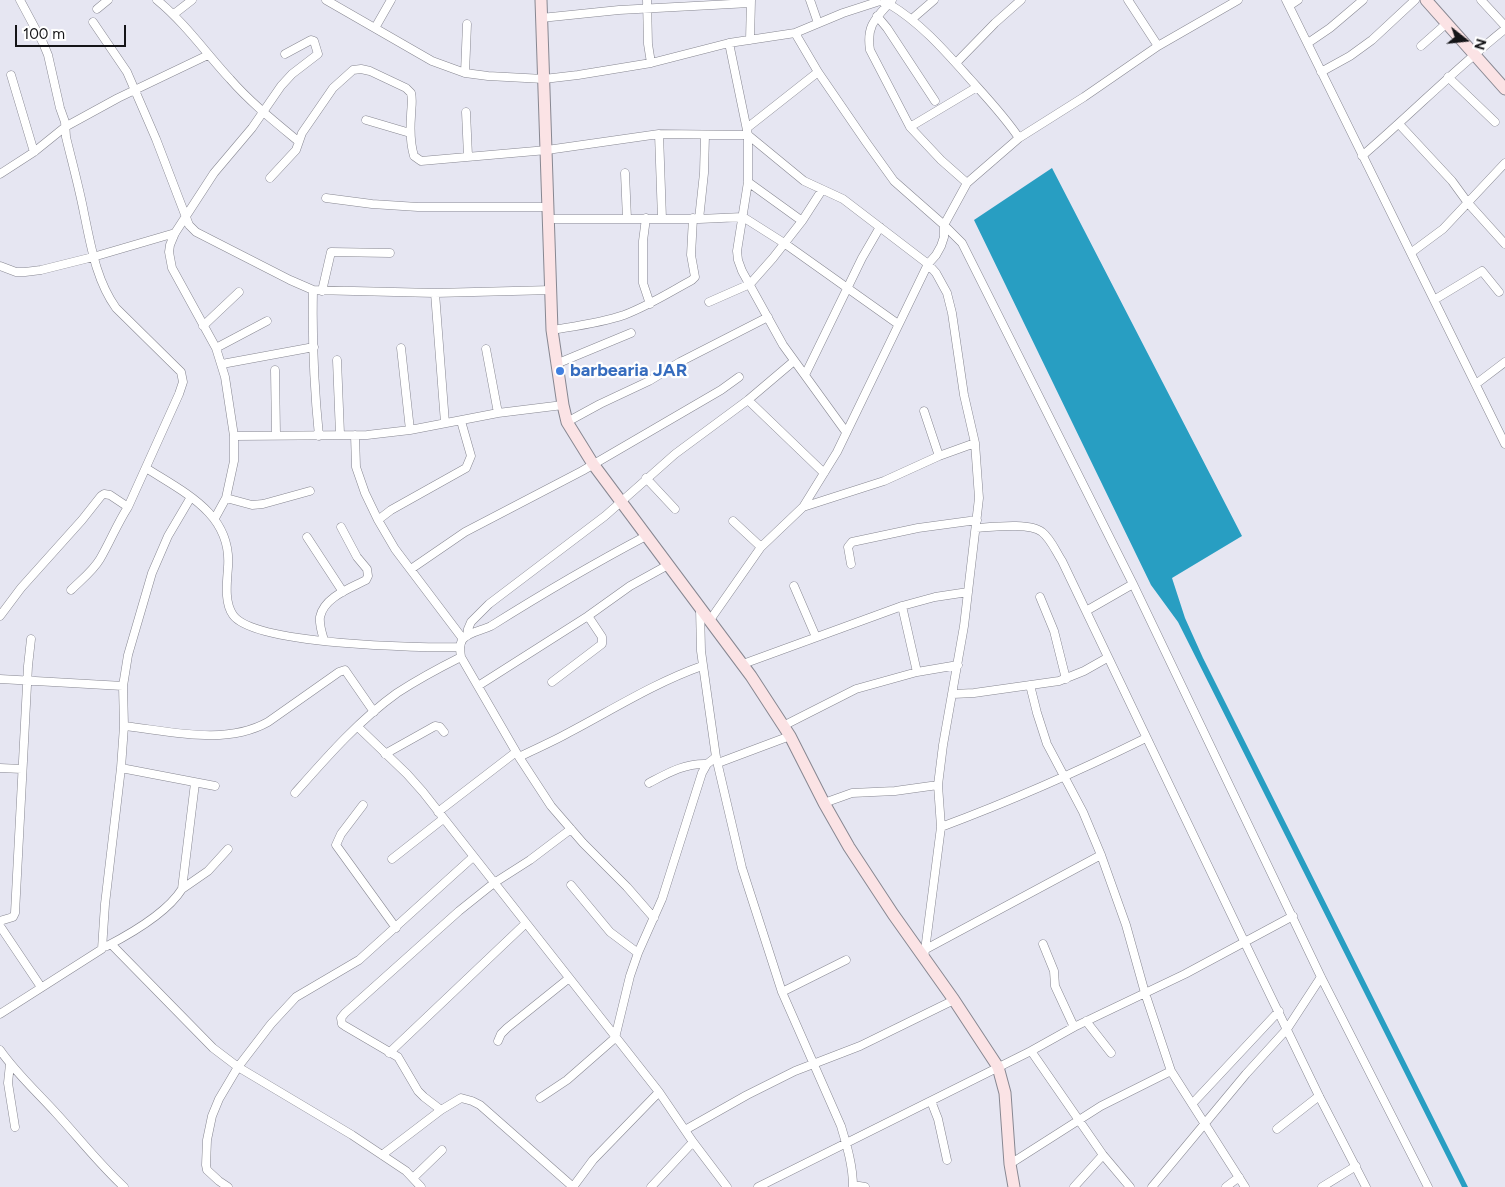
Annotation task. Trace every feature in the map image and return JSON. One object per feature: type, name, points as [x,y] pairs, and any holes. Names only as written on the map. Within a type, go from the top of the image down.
[{"type":"street","points":[[20,0],[48,55],[93,257],[101,283],[107,296],[116,308],[182,374],[179,394],[128,507],[118,522],[101,558],[71,590]]},
{"type":"street","points":[[97,9],[108,0]]},
{"type":"street","points":[[157,0],[174,14],[232,82],[298,141]]},
{"type":"street","points":[[174,14],[192,0]]},
{"type":"street","points":[[326,0],[432,61],[465,73],[544,79],[651,63],[729,43],[794,32],[876,1],[890,2],[912,20],[956,63],[1003,115],[1019,138]]},
{"type":"street","points":[[376,28],[391,0]]},
{"type":"street","points":[[541,0],[552,330],[556,364],[567,422],[593,464],[743,664],[787,731],[849,847],[925,954],[998,1067],[1005,1093],[1010,1164],[1014,1187]]},
{"type":"street","points":[[647,0],[648,44],[651,63]]},
{"type":"street","points":[[810,0],[818,23]]},
{"type":"street","points":[[912,20],[934,0]]},
{"type":"street","points":[[956,63],[995,23],[1021,0]]},
{"type":"street","points":[[1128,0],[1158,46]]},
{"type":"street","points":[[710,620],[761,547],[803,507],[824,473],[928,264],[941,246],[944,237],[944,224],[967,183],[1019,138],[1084,97],[1158,46],[1238,0]]},
{"type":"street","points":[[1298,0],[1288,3],[1505,444]]},
{"type":"street","points":[[1308,44],[1363,0]]},
{"type":"street","points":[[1321,72],[1360,48],[1415,0]]},
{"type":"street","points":[[1426,0],[1505,89]]},
{"type":"street","points":[[1362,156],[1505,27],[1481,0]]},
{"type":"street","points":[[541,18],[619,10],[750,2],[750,40]]},
{"type":"street","points":[[890,2],[877,16],[870,28],[868,37],[870,50],[910,126],[940,160],[967,183]]},
{"type":"street","points":[[877,16],[887,28],[934,101]]},
{"type":"street","points":[[93,22],[123,65],[156,139],[189,225],[196,232],[313,290],[435,294],[552,290]]},
{"type":"street","points":[[1421,46],[1447,23]]},
{"type":"street","points":[[465,73],[467,24]]},
{"type":"street","points":[[794,32],[818,72],[894,181],[944,224],[962,243],[1133,584],[1321,977],[1428,1187]]},
{"type":"street","points":[[215,518],[226,498],[234,460],[234,436],[222,364],[216,348],[172,268],[169,252],[170,245],[175,233],[214,172],[252,128],[281,86],[292,74],[318,54],[314,41],[311,40],[285,54]]},
{"type":"street","points":[[729,43],[748,131],[748,182],[737,251],[738,260],[794,361],[846,432]]},
{"type":"street","points":[[0,174],[34,152],[65,127],[208,55]]},
{"type":"street","points":[[270,178],[296,150],[298,141],[305,128],[332,88],[353,70],[362,69],[411,93],[411,148],[416,159],[426,161],[547,150],[659,134],[705,135],[748,131],[818,72]]},
{"type":"street","points":[[11,75],[34,152]]},
{"type":"street","points":[[1448,77],[1495,122]]},
{"type":"street","points":[[910,126],[977,87]]},
{"type":"street","points":[[466,112],[468,156]]},
{"type":"street","points":[[366,120],[410,133]]},
{"type":"street","points":[[1399,124],[1505,244]]},
{"type":"street","points":[[748,131],[804,180],[843,200],[928,264],[948,293],[964,395],[975,443],[979,481],[968,592],[938,785],[940,827],[925,954]]},
{"type":"street","points":[[659,134],[662,219]]},
{"type":"street","points":[[552,330],[589,324],[623,315],[650,304],[695,277],[691,255],[705,166],[705,135]]},
{"type":"street","points":[[1412,252],[1443,229],[1505,163]]},
{"type":"street","points":[[625,172],[627,219]]},
{"type":"street","points":[[748,182],[802,221]]},
{"type":"street","points":[[710,302],[750,284],[802,221],[822,190]]},
{"type":"street","points":[[326,198],[418,207],[548,206]]},
{"type":"street","points":[[548,220],[743,217],[784,243],[898,324]]},
{"type":"street","points":[[646,218],[643,248],[643,282],[650,304]]},
{"type":"street","points":[[805,374],[847,288],[880,227]]},
{"type":"street","points":[[0,266],[16,272],[25,272],[93,257],[175,233]]},
{"type":"street","points":[[322,290],[331,252],[390,253]]},
{"type":"street","points":[[1434,300],[1482,271],[1499,292]]},
{"type":"street","points":[[313,290],[315,394],[319,436]]},
{"type":"street","points":[[203,326],[239,292]]},
{"type":"street","points":[[435,294],[445,423]]},
{"type":"street","points":[[567,422],[649,381],[680,362],[768,317]]},
{"type":"street","points":[[216,348],[267,321]]},
{"type":"street","points":[[556,364],[631,333]]},
{"type":"street","points":[[222,364],[314,347]]},
{"type":"street","points":[[401,348],[410,430]]},
{"type":"street","points":[[486,349],[498,414]]},
{"type":"street","points":[[337,360],[340,434]]},
{"type":"street","points":[[654,918],[551,806],[517,755],[461,658],[463,641],[478,614],[621,502],[675,454],[748,400],[794,361]]},
{"type":"street","points":[[1476,384],[1505,362]]},
{"type":"street","points":[[275,370],[276,435]]},
{"type":"street","points":[[411,568],[465,532],[593,464],[721,390],[739,377]]},
{"type":"street","points":[[748,400],[824,473]]},
{"type":"street","points":[[234,436],[355,435],[410,430],[498,414],[563,405]]},
{"type":"street","points":[[924,411],[939,456]]},
{"type":"street","points":[[378,520],[391,510],[466,468],[470,463],[471,450],[461,421]]},
{"type":"street","points":[[355,435],[356,467],[365,493],[378,520],[395,549],[411,568],[463,641]]},
{"type":"street","points":[[803,507],[884,481],[939,456],[975,443]]},
{"type":"street","points":[[146,468],[191,497],[215,518],[227,542],[226,589],[232,614],[246,626],[265,633],[396,647],[463,641],[573,575],[646,536]]},
{"type":"street","points":[[646,478],[675,509]]},
{"type":"street","points":[[226,498],[252,505],[263,504],[310,491]]},
{"type":"street","points":[[0,616],[101,496],[104,494],[110,495],[128,507]]},
{"type":"street","points":[[102,949],[105,904],[121,768],[124,726],[123,686],[128,655],[152,573],[168,536],[191,497]]},
{"type":"street","points":[[733,521],[761,547]]},
{"type":"street","points":[[851,564],[848,547],[852,542],[918,528],[976,524],[1034,528],[1042,532],[1062,562],[1278,1011],[1366,1187]]},
{"type":"street","points":[[324,640],[320,626],[320,615],[333,598],[366,580],[368,576],[368,572],[357,557],[341,527]]},
{"type":"street","points":[[307,537],[343,592]]},
{"type":"street","points":[[478,686],[588,616],[630,586],[668,565]]},
{"type":"street","points":[[1086,611],[1133,584]]},
{"type":"street","points":[[794,586],[816,638]]},
{"type":"street","points":[[743,664],[902,606],[935,597],[968,592]]},
{"type":"street","points":[[1040,597],[1054,632],[1066,679]]},
{"type":"street","points":[[902,606],[917,672]]},
{"type":"street","points":[[700,607],[702,666],[717,760],[742,868],[782,992],[847,1144],[853,1172],[853,1186],[865,1187]]},
{"type":"street","points":[[552,682],[602,644],[602,637],[588,616]]},
{"type":"street","points":[[0,921],[12,917],[15,913],[27,680],[31,639]]},
{"type":"street","points":[[295,793],[328,755],[398,692],[461,658]]},
{"type":"street","points":[[953,694],[1066,679],[1107,658]]},
{"type":"street","points":[[649,783],[677,768],[707,764],[787,731],[856,689],[917,672],[958,665]]},
{"type":"street","points":[[438,812],[517,755],[567,734],[646,690],[677,675],[702,666]]},
{"type":"street","points":[[124,726],[197,735],[237,734],[263,725],[339,672],[345,670],[374,712]]},
{"type":"street","points":[[0,679],[123,686]]},
{"type":"street","points":[[1030,685],[1047,744],[1083,812],[1101,855],[1126,925],[1144,993],[1171,1071],[1246,1187]]},
{"type":"street","points":[[385,754],[435,726],[440,727],[444,732]]},
{"type":"street","points":[[358,727],[407,774],[438,812],[614,1038],[659,1092],[727,1187]]},
{"type":"street","points":[[940,827],[1064,778],[1146,738]]},
{"type":"street","points":[[540,1098],[567,1080],[614,1038],[630,976],[676,859],[702,773],[707,764]]},
{"type":"street","points":[[0,768],[22,769]]},
{"type":"street","points":[[121,768],[214,786]]},
{"type":"street","points":[[0,1014],[102,949],[142,926],[178,896],[182,889],[195,783]]},
{"type":"street","points":[[824,803],[852,793],[896,791],[938,785]]},
{"type":"street","points":[[363,805],[340,834],[336,845],[396,928]]},
{"type":"street","points":[[392,859],[443,819]]},
{"type":"street","points":[[441,1110],[424,1098],[398,1056],[389,1053],[342,1024],[342,1016],[459,911],[494,883],[530,860],[571,829]]},
{"type":"street","points":[[182,889],[208,871],[228,849]]},
{"type":"street","points":[[925,954],[1101,855]]},
{"type":"street","points":[[228,1187],[207,1170],[207,1140],[215,1107],[238,1067],[272,1024],[296,998],[359,960],[473,857]]},
{"type":"street","points":[[571,885],[610,932],[638,953]]},
{"type":"street","points":[[758,1187],[1031,1052],[1086,1021],[1185,974],[1293,916]]},
{"type":"street","points":[[389,1053],[525,924]]},
{"type":"street","points":[[0,926],[41,987]]},
{"type":"street","points":[[111,944],[214,1048],[238,1067],[382,1155],[406,1171],[421,1187]]},
{"type":"street","points":[[1043,944],[1054,971],[1056,986],[1074,1027]]},
{"type":"street","points":[[782,992],[846,960]]},
{"type":"street","points":[[1152,1187],[1246,1074],[1288,1029],[1321,977]]},
{"type":"street","points":[[498,1041],[501,1034],[507,1028],[568,978]]},
{"type":"street","points":[[685,1130],[747,1095],[795,1071],[860,1046],[954,1000]]},
{"type":"street","points":[[1192,1104],[1278,1011]]},
{"type":"street","points":[[1086,1021],[1111,1053]]},
{"type":"street","points":[[0,1050],[10,1064],[99,1164],[124,1187]]},
{"type":"street","points":[[1031,1052],[1078,1121],[1130,1187]]},
{"type":"street","points":[[10,1064],[8,1083],[15,1127]]},
{"type":"street","points":[[1010,1164],[1101,1106],[1171,1071]]},
{"type":"street","points":[[382,1155],[441,1110],[461,1098],[480,1105],[573,1187],[593,1160],[659,1092]]},
{"type":"street","points":[[1277,1129],[1320,1096]]},
{"type":"street","points":[[931,1101],[938,1119],[947,1160]]},
{"type":"street","points":[[651,1187],[693,1142]]},
{"type":"street","points":[[413,1178],[442,1150]]},
{"type":"street","points":[[1074,1187],[1103,1155]]},
{"type":"street","points":[[1322,1187],[1356,1166]]},
{"type":"street","points":[[1226,1187],[1238,1177]]},
{"type":"water","points":[[1052,168],[1242,536],[1172,578],[1185,618],[1203,658],[1468,1187],[1462,1187],[1178,622],[1151,585],[974,220]]},
{"type":"place","name":"barbearia JAR","points":[[560,371]]}]
